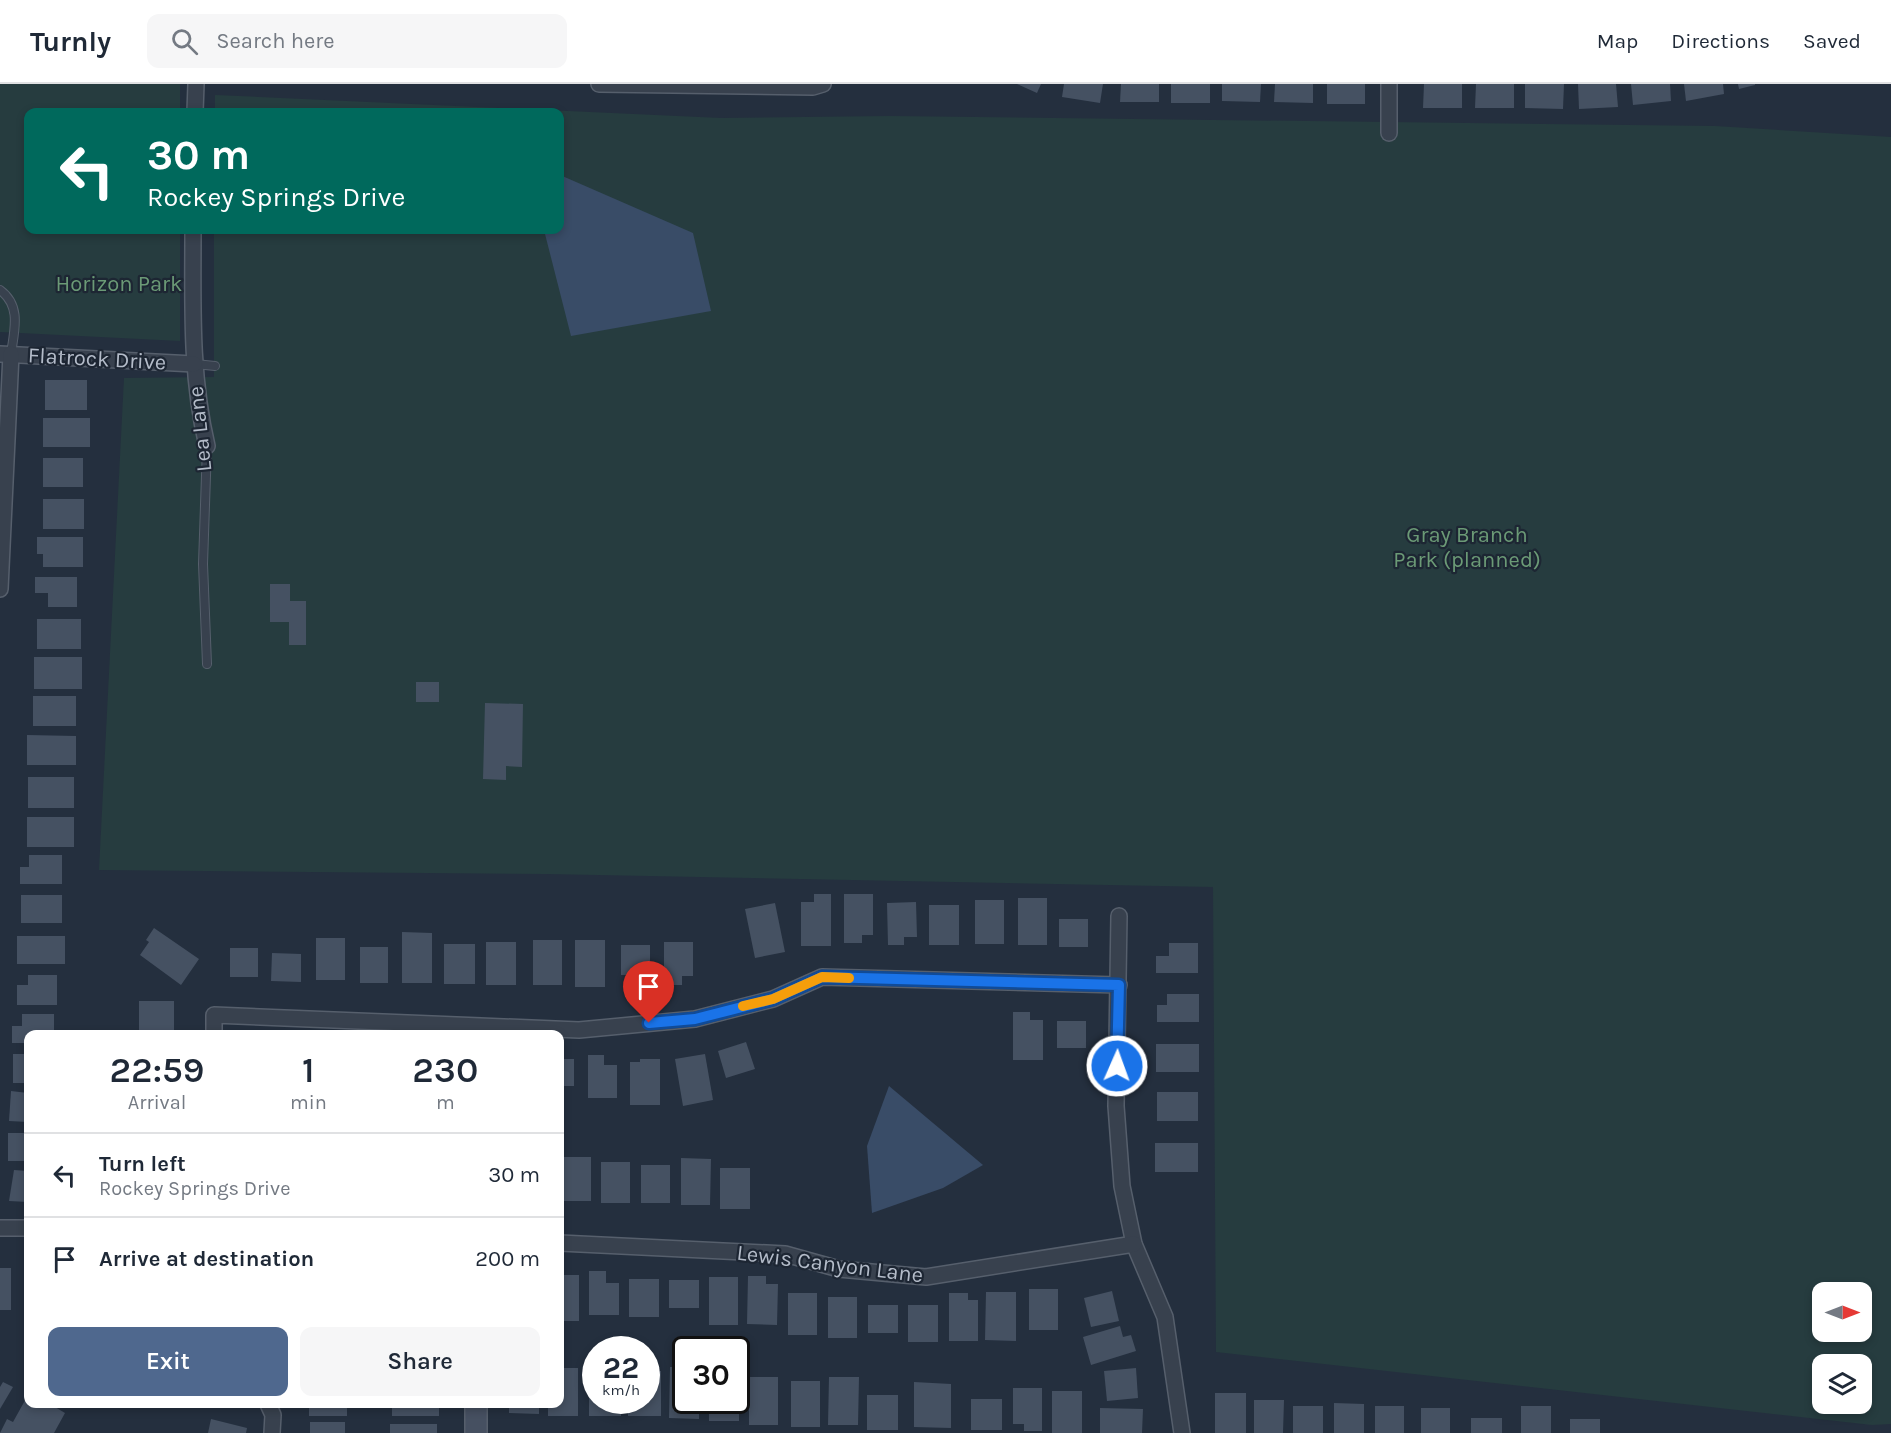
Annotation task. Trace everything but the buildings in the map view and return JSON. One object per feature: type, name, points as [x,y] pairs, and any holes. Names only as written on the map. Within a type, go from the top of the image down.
[{"type":"street","points":[[195,108],[196,84]]},
{"type":"street","points":[[599,84],[813,87],[823,84]]},
{"type":"street","points":[[1389,84],[1389,133]]},
{"type":"street","name":"Lea Lane","points":[[193,234],[194,364],[199,411],[207,446]]},
{"type":"street","points":[[0,589],[5,354]]},
{"type":"street","name":"Flatrock Drive","points":[[5,354],[194,364]]},
{"type":"street","points":[[1119,916],[1116,1106],[1122,1186],[1134,1244],[1165,1317],[1182,1433]]},
{"type":"street","points":[[213,1030],[214,1015],[579,1029],[695,1019],[773,999],[822,977],[1119,985]]},
{"type":"street","points":[[0,1228],[24,1228]]},
{"type":"street","name":"Lewis Canyon Lane","points":[[564,1243],[785,1254],[839,1269],[926,1277],[1134,1244]]},
{"type":"street","points":[[270,1408],[273,1415],[272,1433]]},
{"type":"street","points":[[476,1433],[477,1408]]},
{"type":"lane","points":[[0,290],[14,307],[15,317],[5,354]]},
{"type":"lane","points":[[194,364],[215,366]]},
{"type":"lane","name":"Lea Lane","points":[[207,446],[204,564],[207,664]]},
{"type":"green space","name":"Horizon Park","points":[[0,84],[180,84],[180,108],[24,108],[24,234],[180,234],[180,341],[0,332]]},
{"type":"green space","name":"Gray Branch Park (planned)","points":[[215,95],[501,108],[215,108]]},
{"type":"green space","name":"Gray Branch Park (planned)","points":[[564,111],[721,118],[890,116],[1715,126],[1891,137],[1891,1424],[1872,1425],[1216,1352],[1213,887],[546,874],[99,870],[124,378],[214,377],[214,234],[564,234]]},
{"type":"water","points":[[564,177],[693,233],[711,311],[571,336],[545,234],[564,234]]},
{"type":"water","points":[[889,1086],[983,1165],[943,1188],[872,1213],[867,1146]]},
{"type":"slow traffic","points":[[743,1006],[773,999],[822,977],[849,978]]},
{"type":"route","points":[[649,1023],[695,1019],[773,999],[822,977],[1119,985],[1117,1066]]}]
